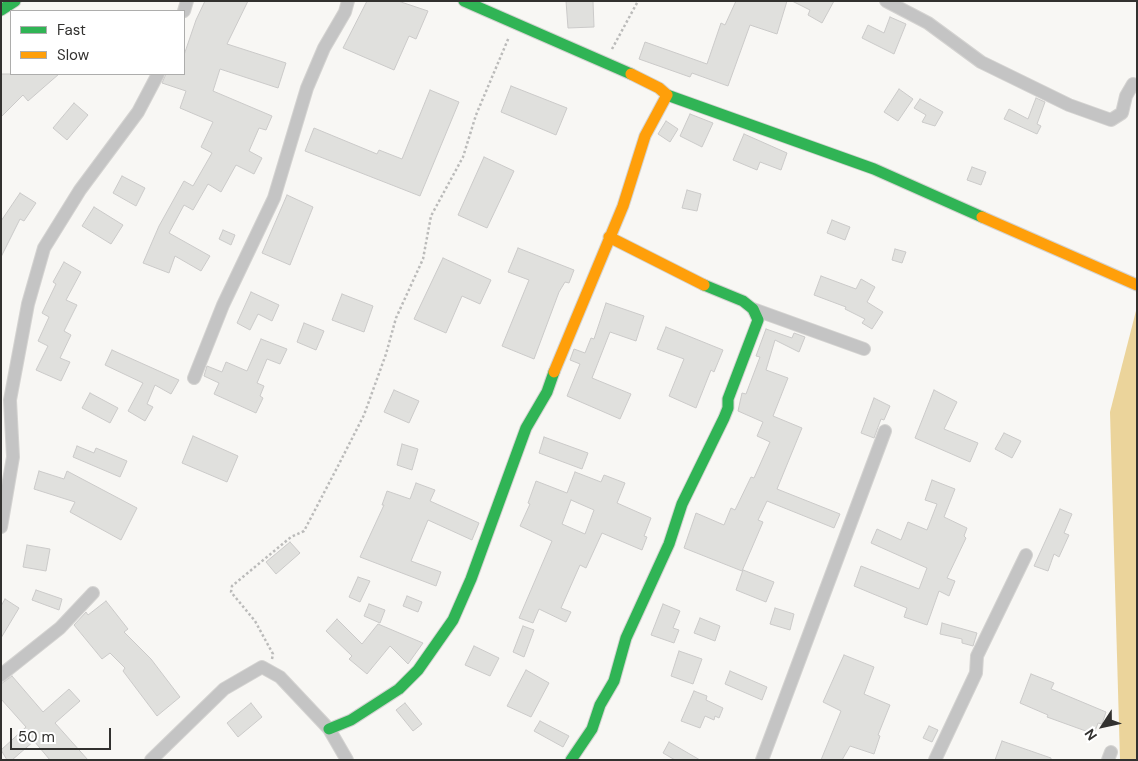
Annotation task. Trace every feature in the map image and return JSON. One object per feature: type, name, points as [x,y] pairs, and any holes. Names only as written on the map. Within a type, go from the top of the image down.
[{"type":"street","points":[[1,10],[15,1]]},
{"type":"street","points":[[194,378],[223,305],[274,198],[308,88],[324,48],[345,12],[348,1]]},
{"type":"street","points":[[464,1],[605,62],[652,84],[667,94],[874,169],[1137,285]]},
{"type":"street","points":[[886,1],[928,23],[981,62],[1070,105],[1111,120],[1122,113],[1126,96],[1133,84]]},
{"type":"street","points":[[1,527],[7,460],[6,399],[28,304],[44,248],[80,190],[138,112],[157,75]]},
{"type":"street","points":[[329,729],[351,720],[399,689],[418,670],[453,620],[471,580],[526,428],[548,392],[568,335],[635,172],[645,136],[667,94]]},
{"type":"street","points":[[571,760],[592,729],[600,705],[614,681],[632,625],[669,544],[682,504],[728,408],[728,398],[758,320],[753,310],[743,301],[691,280],[609,237]]},
{"type":"street","points":[[753,310],[864,348]]},
{"type":"street","points":[[762,760],[885,431]]},
{"type":"street","points":[[935,760],[976,672],[977,656],[1026,555]]},
{"type":"street","points":[[1,675],[60,628],[93,593]]},
{"type":"street","points":[[151,760],[193,716],[224,689],[253,670],[262,667],[271,670],[329,729],[347,760]]},
{"type":"path","points":[[605,62],[638,1]]},
{"type":"path","points":[[271,670],[273,654],[255,621],[231,592],[232,586],[291,537],[304,531],[364,415],[404,298],[423,259],[431,216],[463,157],[476,115],[507,44],[512,21]]},
{"type":"shaded area","points":[[1137,307],[1137,760],[1120,760],[1110,412]]},
{"type":"building","points":[[205,1],[248,1],[227,44],[286,63],[278,88],[220,69],[213,91],[272,116],[266,130],[259,128],[249,151],[262,158],[254,174],[236,165],[221,192],[208,184],[193,210],[184,205],[169,233],[210,256],[201,271],[175,256],[169,273],[143,263],[159,226],[184,181],[193,186],[212,153],[201,147],[213,122],[180,108],[186,91],[162,83],[166,75],[185,75],[185,52]]},
{"type":"building","points":[[367,1],[398,1],[428,11],[416,39],[409,36],[394,70],[343,48]]},
{"type":"building","points":[[566,1],[593,1],[594,27],[568,28]]},
{"type":"building","points":[[736,1],[787,1],[777,34],[750,25],[728,86],[692,73],[690,77],[639,59],[645,42],[707,64],[721,23],[725,25]]},
{"type":"building","points":[[792,1],[834,1],[822,23],[808,15],[810,10]]},
{"type":"building","points":[[890,17],[906,24],[894,54],[862,38],[868,25],[884,33]]},
{"type":"building","points":[[1,74],[58,75],[28,101],[23,95],[1,117]]},
{"type":"building","points":[[511,86],[567,108],[556,135],[501,112]]},
{"type":"building","points":[[899,89],[913,99],[898,121],[884,112]]},
{"type":"building","points":[[430,90],[459,102],[420,196],[305,151],[314,128],[377,154],[379,150],[402,159]]},
{"type":"building","points":[[1036,98],[1045,102],[1037,124],[1041,126],[1037,134],[1004,119],[1009,109],[1028,119]]},
{"type":"building","points":[[920,99],[943,112],[935,126],[922,122],[926,115],[914,108]]},
{"type":"building","points":[[74,103],[88,115],[67,140],[53,128]]},
{"type":"building","points":[[690,114],[713,123],[702,147],[680,136]]},
{"type":"building","points":[[666,121],[678,129],[670,142],[658,134]]},
{"type":"building","points":[[744,134],[787,153],[781,170],[760,162],[757,170],[733,160]]},
{"type":"building","points":[[484,157],[514,171],[487,228],[458,215]]},
{"type":"building","points":[[972,167],[986,172],[981,185],[967,180]]},
{"type":"building","points":[[122,176],[145,188],[136,206],[113,193]]},
{"type":"building","points":[[687,190],[701,194],[697,211],[682,208]]},
{"type":"building","points":[[20,193],[36,203],[24,221],[20,219],[1,257],[1,221]]},
{"type":"building","points":[[287,195],[313,207],[290,265],[262,253]]},
{"type":"building","points":[[94,207],[123,225],[111,244],[82,226]]},
{"type":"building","points":[[832,220],[850,227],[845,240],[827,233]]},
{"type":"building","points":[[223,230],[235,235],[231,245],[219,239]]},
{"type":"building","points":[[518,248],[574,270],[569,283],[565,282],[559,292],[534,359],[502,346],[529,280],[508,272]]},
{"type":"building","points":[[895,249],[906,252],[902,263],[892,260]]},
{"type":"building","points":[[443,258],[491,280],[480,304],[462,296],[446,333],[414,319]]},
{"type":"building","points":[[64,262],[81,272],[66,300],[77,305],[64,331],[71,335],[60,358],[70,362],[61,381],[36,370],[48,346],[38,341],[49,317],[42,313],[56,284],[53,282]]},
{"type":"building","points":[[821,276],[856,289],[861,279],[875,287],[867,302],[883,312],[872,329],[862,323],[865,319],[845,309],[846,307],[814,295]]},
{"type":"building","points":[[251,292],[279,305],[272,321],[258,314],[250,330],[237,323]]},
{"type":"building","points":[[342,294],[373,306],[364,332],[332,320]]},
{"type":"building","points":[[606,303],[644,316],[636,341],[610,332],[592,378],[631,394],[620,419],[567,396],[580,364],[570,360],[574,349],[585,353],[591,338],[594,339]]},
{"type":"building","points":[[304,323],[324,331],[316,350],[297,342]]},
{"type":"building","points":[[666,327],[723,350],[714,372],[711,370],[696,408],[669,396],[684,359],[657,349]]},
{"type":"building","points":[[766,329],[792,338],[794,333],[805,337],[799,352],[775,340],[766,370],[788,378],[773,416],[802,428],[777,489],[840,514],[834,528],[767,501],[758,520],[763,522],[742,571],[684,548],[696,513],[724,525],[731,508],[735,510],[751,477],[754,478],[770,442],[757,436],[763,422],[738,411],[742,393],[746,394],[760,357],[756,356]]},
{"type":"building","points":[[261,339],[287,349],[280,364],[267,359],[257,383],[264,386],[260,396],[263,398],[256,413],[214,394],[219,383],[204,376],[207,366],[222,372],[226,362],[247,371]]},
{"type":"building","points":[[112,350],[179,380],[171,394],[155,385],[147,404],[153,407],[145,421],[128,411],[143,383],[105,365]]},
{"type":"building","points":[[394,390],[419,401],[409,423],[384,412]]},
{"type":"building","points":[[934,390],[957,402],[944,429],[978,443],[970,462],[915,438]]},
{"type":"building","points":[[90,393],[118,408],[110,423],[82,408]]},
{"type":"building","points":[[874,398],[890,406],[884,420],[881,419],[874,438],[861,433]]},
{"type":"building","points":[[1004,433],[1021,441],[1012,458],[995,449]]},
{"type":"building","points":[[193,436],[238,456],[227,482],[182,463]]},
{"type":"building","points":[[544,437],[588,453],[582,469],[539,453]]},
{"type":"building","points":[[402,444],[418,449],[412,470],[397,465]]},
{"type":"building","points":[[77,446],[94,453],[96,448],[127,461],[120,477],[73,457]]},
{"type":"building","points":[[39,471],[64,479],[67,471],[137,508],[121,540],[70,512],[75,502],[34,489]]},
{"type":"building","points":[[575,472],[601,482],[604,475],[625,483],[617,503],[651,518],[644,536],[647,537],[642,550],[602,533],[586,568],[580,565],[561,608],[571,612],[566,622],[539,609],[533,623],[519,618],[552,541],[520,526],[530,504],[528,503],[536,481],[567,493]],"holes":[[[571,500],[594,510],[585,534],[562,524]]]},
{"type":"building","points":[[932,480],[955,489],[944,517],[967,528],[964,536],[966,538],[947,578],[955,581],[949,596],[939,591],[927,625],[904,617],[907,608],[854,586],[861,566],[919,589],[927,568],[871,543],[877,529],[901,540],[908,522],[927,530],[937,504],[925,500]]},
{"type":"building","points":[[416,483],[435,490],[430,501],[479,523],[472,540],[428,520],[411,561],[441,572],[436,586],[360,557],[384,505],[382,505],[387,491],[410,499]]},
{"type":"building","points":[[1060,509],[1072,514],[1064,533],[1069,535],[1059,557],[1054,554],[1048,571],[1034,566]]},
{"type":"building","points":[[290,542],[300,553],[276,574],[266,562]]},
{"type":"building","points":[[27,545],[50,549],[46,571],[23,567]]},
{"type":"building","points":[[743,570],[774,582],[766,602],[736,590]]},
{"type":"building","points":[[358,577],[370,581],[360,602],[349,597]]},
{"type":"building","points":[[36,590],[62,599],[59,610],[32,600]]},
{"type":"building","points":[[407,596],[422,602],[418,612],[403,606]]},
{"type":"building","points":[[5,599],[19,608],[1,638],[1,606]]},
{"type":"building","points":[[106,601],[128,629],[124,632],[151,659],[180,697],[157,716],[123,671],[125,668],[110,653],[102,659],[74,625],[86,612],[88,615]]},
{"type":"building","points":[[369,604],[385,610],[380,623],[364,616]]},
{"type":"building","points":[[663,604],[680,611],[673,628],[679,630],[674,643],[651,635]]},
{"type":"building","points":[[775,608],[794,614],[790,630],[770,624]]},
{"type":"building","points":[[700,618],[720,626],[715,641],[694,633]]},
{"type":"building","points":[[337,619],[362,644],[378,624],[423,643],[408,664],[390,646],[367,674],[349,659],[352,656],[326,631]]},
{"type":"building","points":[[942,623],[977,633],[973,646],[962,643],[962,639],[940,634]]},
{"type":"building","points":[[523,626],[534,630],[524,657],[513,652]]},
{"type":"building","points":[[474,646],[499,658],[490,676],[465,665]]},
{"type":"building","points":[[679,651],[702,659],[693,684],[671,676]]},
{"type":"building","points":[[844,655],[874,667],[864,694],[890,705],[878,735],[880,736],[874,754],[850,746],[842,760],[821,760],[841,711],[823,702]]},
{"type":"building","points":[[526,670],[549,683],[531,717],[507,706]]},
{"type":"building","points":[[730,671],[767,687],[762,700],[725,684]]},
{"type":"building","points":[[1031,674],[1054,683],[1051,689],[1106,712],[1102,724],[1098,723],[1094,734],[1047,717],[1048,715],[1020,703]]},
{"type":"building","points":[[12,676],[43,712],[69,689],[80,701],[55,723],[88,760],[50,760],[34,741],[12,760],[7,760],[1,750],[26,727],[1,699],[1,684]]},
{"type":"building","points":[[694,691],[707,696],[706,700],[723,708],[719,718],[715,716],[714,720],[705,716],[700,728],[681,721]]},
{"type":"building","points":[[251,703],[262,717],[238,737],[227,723]]},
{"type":"building","points":[[405,703],[422,724],[413,731],[396,710]]},
{"type":"building","points":[[540,721],[569,736],[563,747],[534,731]]},
{"type":"building","points":[[929,726],[938,730],[932,742],[923,738]]},
{"type":"building","points":[[1002,741],[1051,758],[1051,760],[995,760]]},
{"type":"building","points":[[669,742],[700,760],[675,760],[663,753]]},
{"type":"traffic: fast","points":[[1,10],[15,1]]},
{"type":"traffic: fast","points":[[464,1],[631,74]]},
{"type":"traffic: fast","points":[[667,95],[874,169],[982,217]]},
{"type":"traffic: fast","points":[[571,760],[592,729],[600,705],[614,681],[626,638],[669,544],[682,504],[724,418],[728,408],[728,399],[758,320],[753,309],[743,301],[704,285]]},
{"type":"traffic: fast","points":[[329,729],[351,720],[399,689],[418,670],[453,620],[471,579],[526,428],[547,392],[554,372]]},
{"type":"traffic: slow","points":[[554,372],[623,206],[645,136],[667,95],[659,88],[631,74]]},
{"type":"traffic: slow","points":[[982,217],[1137,285]]},
{"type":"traffic: slow","points":[[609,237],[704,285]]}]
